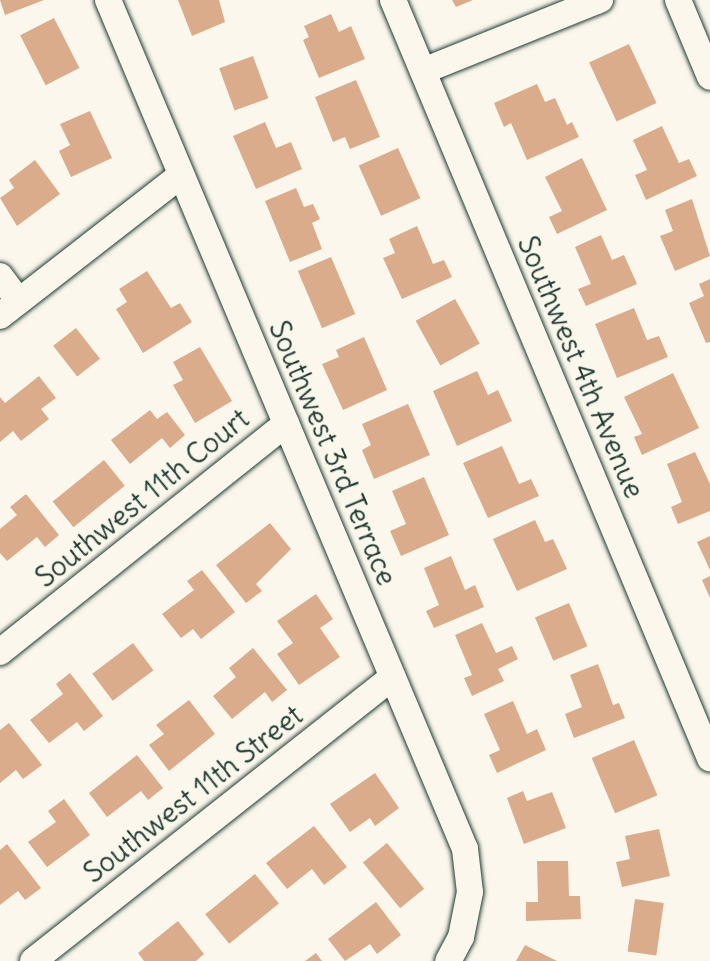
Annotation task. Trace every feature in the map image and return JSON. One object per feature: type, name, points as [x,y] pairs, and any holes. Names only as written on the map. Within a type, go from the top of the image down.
[{"type":"street","name":"Southwest 3rd Terrace","points":[[108,0],[465,849],[470,892],[461,937],[448,961]]},
{"type":"street","name":"Southwest 4th Avenue","points":[[393,0],[710,758]]},
{"type":"street","points":[[423,71],[600,0]]},
{"type":"street","points":[[678,0],[710,77]]},
{"type":"street","points":[[0,276],[10,308],[180,176]]},
{"type":"street","name":"Southwest 11th Court","points":[[0,652],[286,424]]},
{"type":"street","name":"Southwest 11th Street","points":[[33,961],[392,677]]},
{"type":"building","points":[[0,0],[44,0],[5,15]]},
{"type":"building","points":[[178,0],[219,0],[225,22],[192,36]]},
{"type":"building","points":[[452,0],[473,0],[456,7]]},
{"type":"building","points":[[331,14],[339,32],[351,26],[365,59],[319,78],[303,40],[309,37],[304,26]]},
{"type":"building","points":[[54,18],[79,68],[46,85],[20,35]]},
{"type":"building","points":[[629,44],[656,103],[617,122],[589,63]]},
{"type":"building","points":[[253,56],[268,98],[235,111],[219,68]]},
{"type":"building","points":[[356,80],[380,137],[350,149],[345,137],[333,142],[315,97]]},
{"type":"building","points":[[537,84],[545,102],[555,98],[567,125],[572,122],[579,137],[527,160],[511,123],[504,127],[494,103]]},
{"type":"building","points":[[90,111],[112,158],[71,177],[59,151],[70,145],[60,124]]},
{"type":"building","points":[[265,122],[276,148],[291,142],[302,169],[256,189],[233,136]]},
{"type":"building","points":[[662,126],[679,163],[689,159],[697,176],[646,200],[635,175],[647,170],[633,140]]},
{"type":"building","points":[[398,148],[420,198],[381,216],[359,165]]},
{"type":"building","points":[[582,158],[607,210],[557,234],[549,217],[562,211],[545,177]]},
{"type":"building","points":[[35,160],[60,194],[17,226],[0,198],[14,188],[9,180]]},
{"type":"building","points":[[296,188],[304,207],[313,204],[320,219],[312,223],[322,249],[290,262],[265,201]]},
{"type":"building","points":[[692,199],[710,256],[675,271],[660,236],[673,231],[665,210]]},
{"type":"building","points":[[417,226],[433,264],[444,260],[452,277],[402,299],[383,258],[395,253],[389,239]]},
{"type":"building","points":[[601,235],[612,260],[624,255],[637,284],[586,306],[578,289],[591,284],[575,247]]},
{"type":"building","points":[[331,257],[355,314],[322,328],[298,271]]},
{"type":"building","points":[[147,271],[171,308],[180,303],[192,322],[143,353],[116,309],[127,302],[119,289]]},
{"type":"building","points":[[710,279],[710,342],[706,343],[689,303],[704,296],[699,284]]},
{"type":"building","points":[[455,299],[480,344],[440,365],[416,321]]},
{"type":"building","points":[[634,308],[647,340],[659,336],[668,357],[617,378],[595,324]]},
{"type":"building","points":[[76,328],[100,359],[77,377],[53,346]]},
{"type":"building","points":[[364,337],[387,390],[343,410],[322,364],[339,357],[336,350]]},
{"type":"building","points":[[200,347],[232,401],[195,423],[173,385],[183,380],[173,362]]},
{"type":"building","points":[[477,371],[488,395],[498,390],[512,421],[457,446],[433,391]]},
{"type":"building","points":[[673,373],[699,428],[642,455],[634,437],[642,434],[624,397]]},
{"type":"building","points":[[39,376],[56,398],[41,409],[49,419],[21,441],[13,431],[0,442],[0,397],[5,403]]},
{"type":"building","points":[[408,404],[430,455],[374,479],[362,450],[371,445],[362,424]]},
{"type":"building","points":[[150,410],[157,419],[167,412],[185,435],[170,448],[162,438],[130,464],[111,440]]},
{"type":"building","points":[[502,446],[519,484],[531,479],[539,496],[488,518],[463,463]]},
{"type":"building","points":[[695,452],[710,484],[710,511],[678,524],[671,507],[682,502],[667,464]]},
{"type":"building","points":[[104,460],[125,486],[73,527],[53,502]]},
{"type":"building","points":[[424,477],[449,535],[401,556],[390,531],[406,524],[392,491]]},
{"type":"building","points":[[26,494],[59,535],[45,547],[37,537],[7,561],[0,553],[0,529],[17,515],[10,507]]},
{"type":"building","points":[[535,520],[545,542],[553,539],[567,569],[517,591],[493,539]]},
{"type":"building","points":[[270,523],[291,549],[256,584],[262,591],[246,603],[216,565]]},
{"type":"building","points":[[710,536],[710,570],[697,542]]},
{"type":"building","points":[[451,556],[465,590],[475,585],[484,607],[434,628],[426,611],[439,605],[424,568]]},
{"type":"building","points":[[202,570],[235,612],[201,639],[193,629],[181,638],[162,614],[194,590],[187,581]]},
{"type":"building","points":[[710,576],[710,598],[702,580]]},
{"type":"building","points":[[316,594],[333,619],[320,628],[340,657],[299,685],[277,654],[293,643],[277,621]]},
{"type":"building","points":[[569,603],[587,646],[553,661],[535,617]]},
{"type":"building","points":[[482,623],[496,653],[512,646],[518,659],[498,669],[504,681],[472,696],[464,678],[472,675],[455,635]]},
{"type":"building","points":[[133,643],[153,670],[113,701],[92,674]]},
{"type":"building","points":[[253,648],[287,690],[272,702],[265,692],[232,719],[213,696],[236,677],[229,668]]},
{"type":"building","points":[[598,664],[613,705],[619,703],[625,718],[574,738],[565,714],[582,707],[570,675]]},
{"type":"building","points":[[70,673],[103,716],[84,731],[77,722],[49,743],[30,720],[63,694],[56,684]]},
{"type":"building","points":[[189,700],[215,734],[169,771],[149,745],[164,734],[156,725]]},
{"type":"building","points":[[513,701],[527,734],[537,729],[546,750],[497,773],[489,755],[500,750],[484,714]]},
{"type":"building","points":[[9,723],[42,765],[23,779],[16,770],[0,783],[0,730]]},
{"type":"building","points":[[634,740],[657,795],[615,813],[592,758]]},
{"type":"building","points":[[137,755],[163,788],[148,800],[141,791],[107,817],[89,793]]},
{"type":"building","points":[[375,773],[399,808],[375,826],[370,818],[350,832],[330,804]]},
{"type":"building","points":[[523,791],[527,801],[552,792],[566,828],[524,844],[507,798]]},
{"type":"building","points":[[64,799],[90,835],[47,867],[28,842],[56,822],[48,811]]},
{"type":"building","points":[[314,826],[347,867],[324,885],[312,869],[287,889],[266,863]]},
{"type":"building","points":[[659,829],[670,876],[622,887],[616,862],[630,859],[625,836]]},
{"type":"building","points":[[387,843],[424,889],[400,908],[363,863]]},
{"type":"building","points":[[7,844],[41,888],[25,900],[18,891],[0,905],[0,850]]},
{"type":"building","points":[[537,861],[568,861],[569,896],[580,896],[581,919],[526,921],[526,902],[538,902]]},
{"type":"building","points":[[255,874],[279,904],[229,944],[205,914]]},
{"type":"building","points":[[635,899],[664,903],[656,956],[628,951]]},
{"type":"building","points":[[376,902],[401,935],[377,954],[370,944],[345,961],[328,939]]},
{"type":"building","points":[[178,921],[204,954],[196,961],[144,961],[138,953]]},
{"type":"building","points":[[525,945],[557,961],[516,961]]},
{"type":"building","points":[[316,953],[322,961],[305,961]]}]
